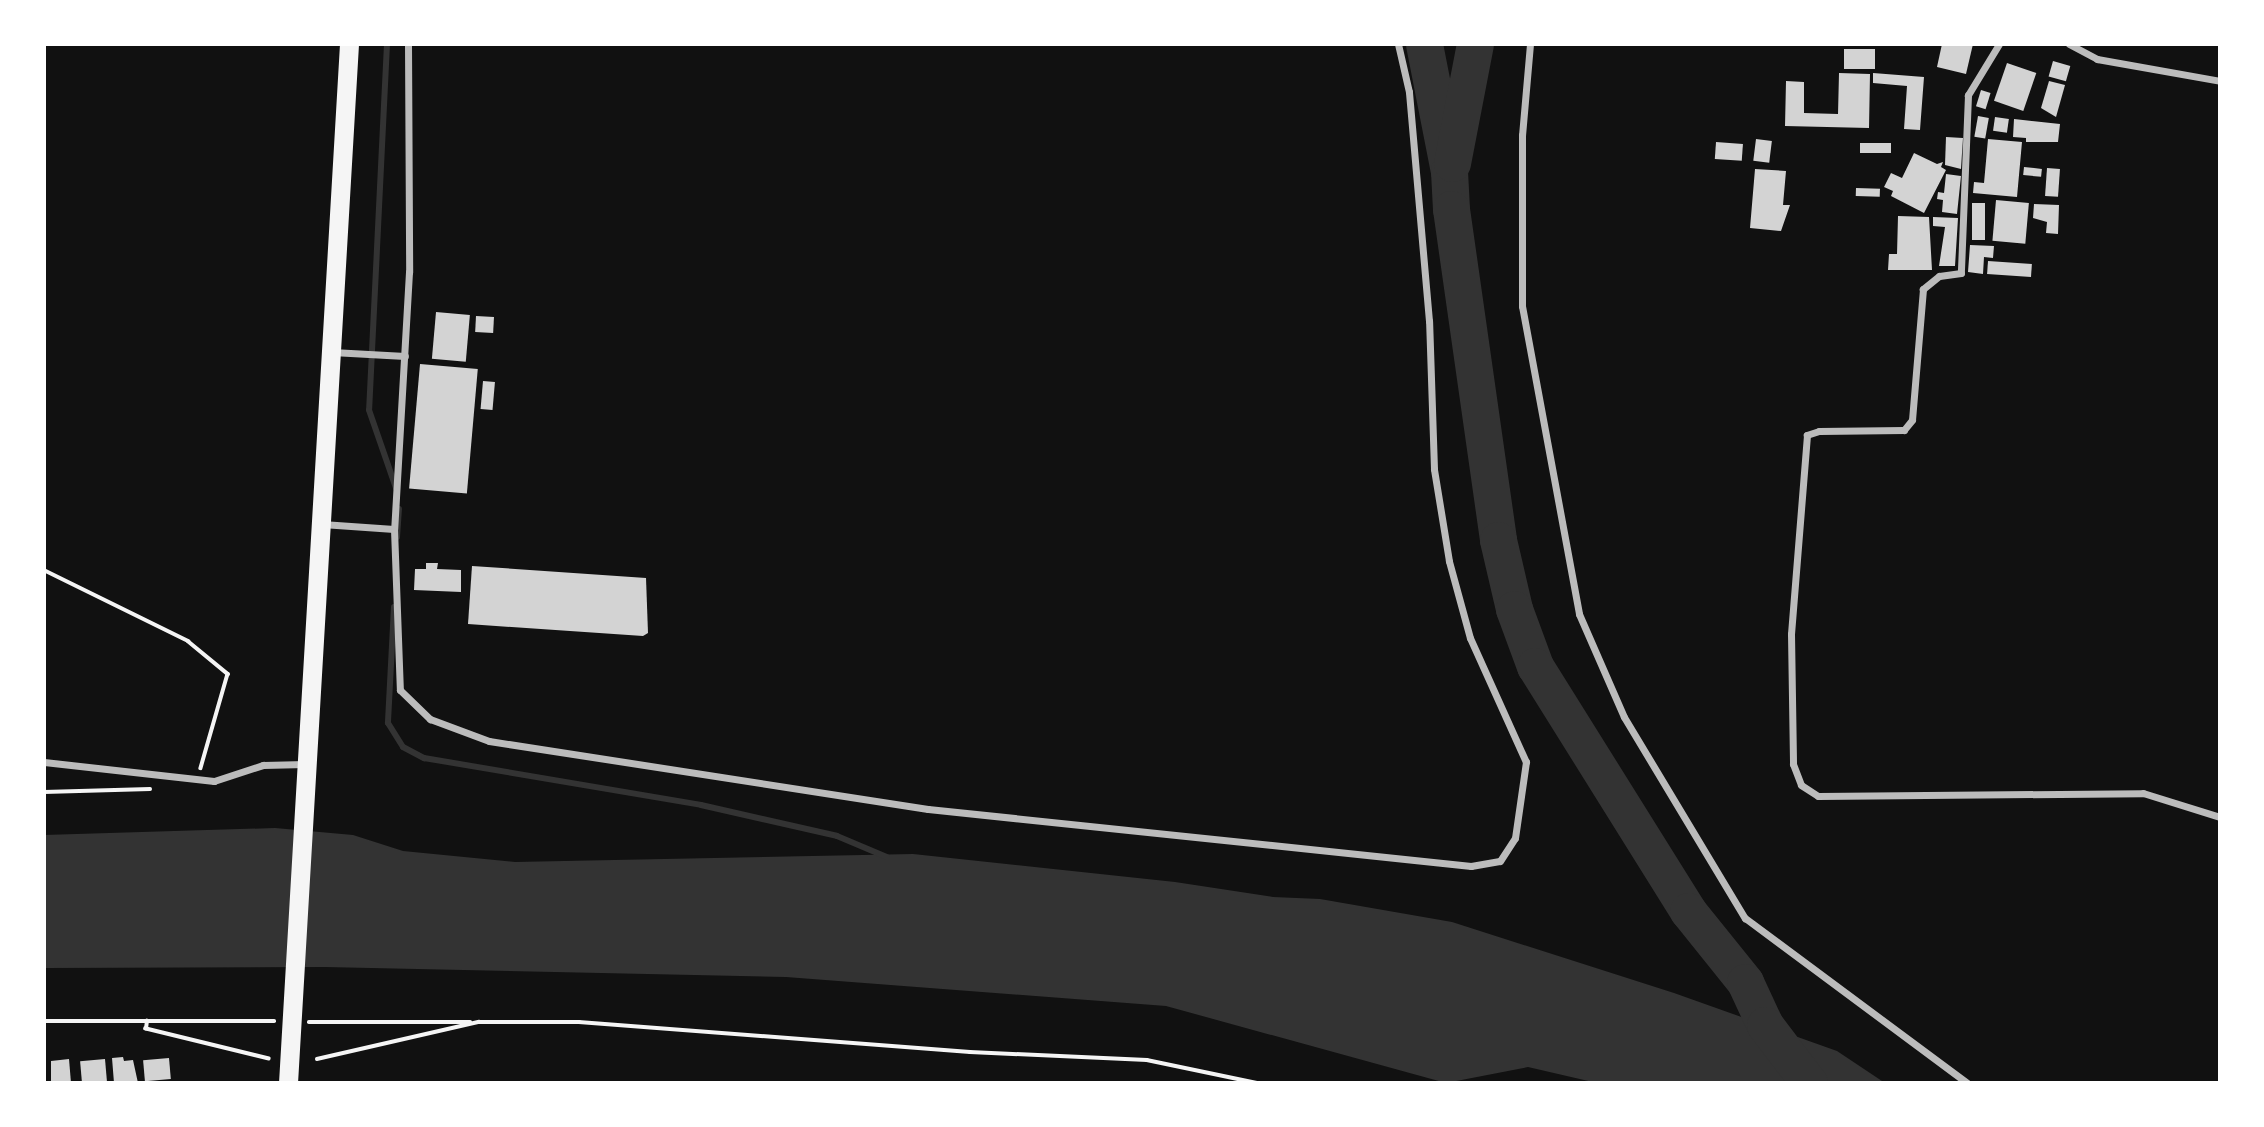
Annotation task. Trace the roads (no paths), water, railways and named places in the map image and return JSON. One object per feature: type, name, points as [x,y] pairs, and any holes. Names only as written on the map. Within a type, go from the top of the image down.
[{"type":"highway","points":[[288,1083],[349,44]]},
{"type":"street","points":[[408,44],[409,272],[394,529],[400,690],[430,719],[489,741],[928,808],[1471,866],[1500,861],[1515,838],[1526,762],[1470,638],[1449,561],[1434,470],[1429,321],[1409,92],[1398,44]]},
{"type":"street","points":[[1530,44],[1522,135],[1522,306],[1579,614],[1624,717],[1745,918],[1967,1083]]},
{"type":"street","points":[[2000,44],[1969,95],[1961,273],[1939,276],[1923,289],[1912,420],[1904,430],[1819,431],[1807,435],[1791,634],[1793,764],[1801,785],[1818,796],[2143,793],[2220,817]]},
{"type":"street","points":[[2068,44],[2097,59],[2220,81]]},
{"type":"street","points":[[332,352],[405,356]]},
{"type":"street","points":[[322,524],[394,529]]},
{"type":"street","points":[[44,762],[214,781],[263,765],[306,764]]},
{"type":"waterway","points":[[387,44],[369,410],[396,488]]},
{"type":"waterway","points":[[1424,44],[1449,171],[1451,209],[1498,540],[1514,609],[1535,666],[1688,911],[1745,982],[1765,1025],[1809,1083]]},
{"type":"waterway","points":[[1452,163],[1475,44]]},
{"type":"waterway","points":[[397,537],[399,509]]},
{"type":"waterway","points":[[394,607],[388,723],[403,747],[424,758],[701,805],[837,836],[887,857]]}]
